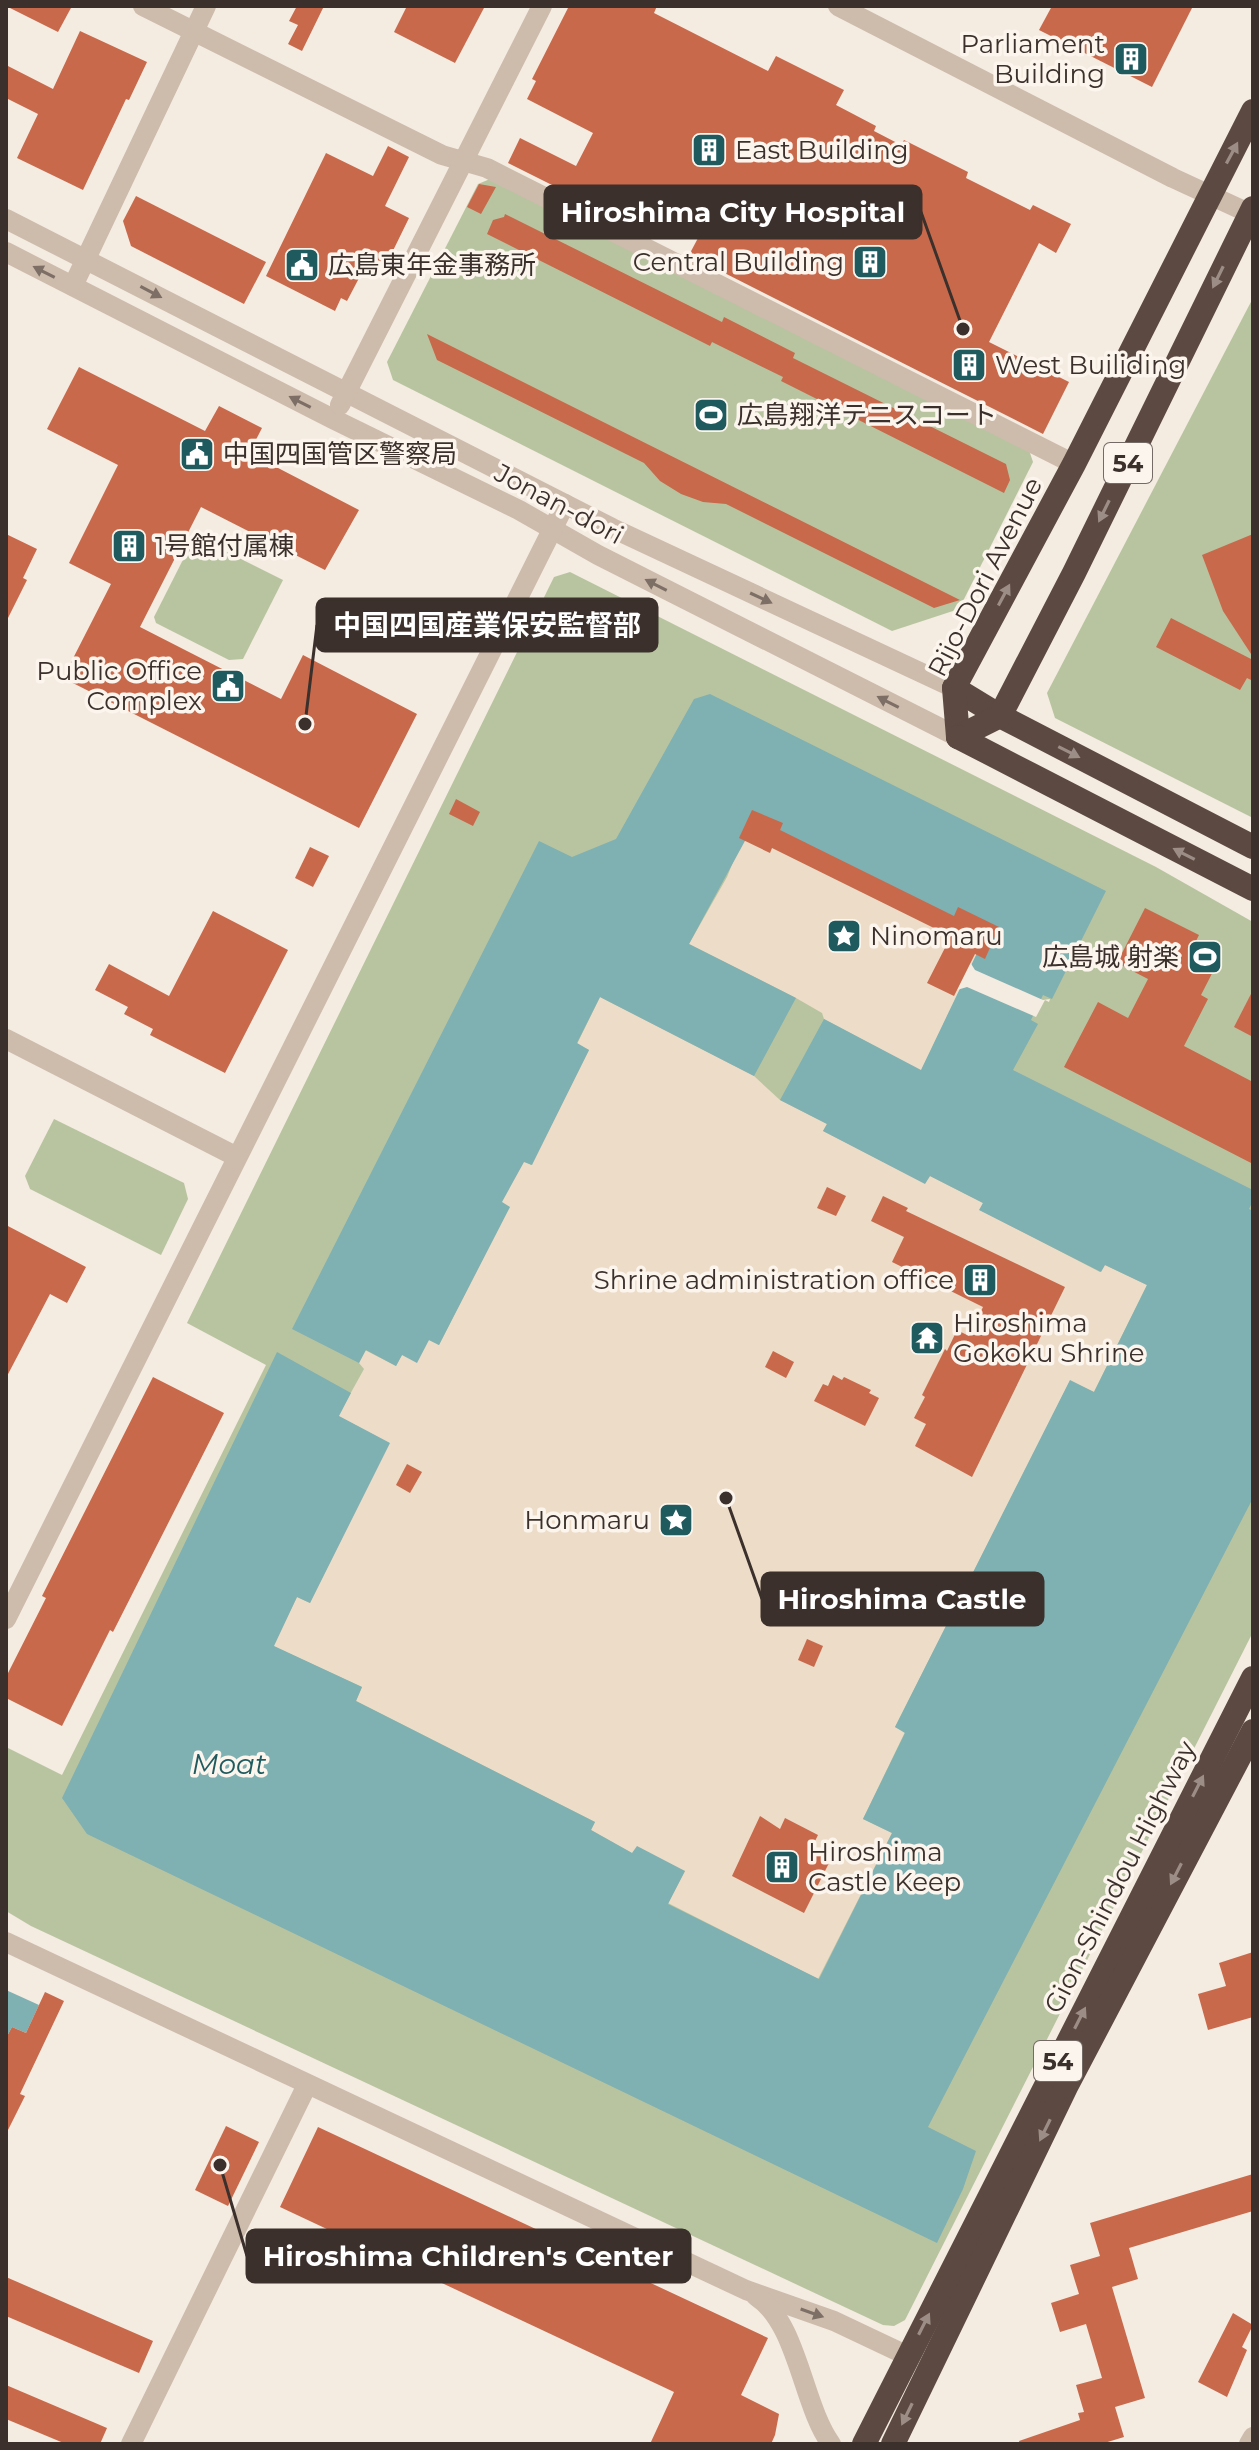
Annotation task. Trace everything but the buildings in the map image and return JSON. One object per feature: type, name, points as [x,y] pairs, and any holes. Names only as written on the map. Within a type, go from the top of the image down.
[{"type":"highway","name":"Rijo-Dori Avenue","points":[[958,737],[954,688],[1074,464],[1253,111]]},
{"type":"highway","name":"54","points":[[1000,716],[1252,212]]},
{"type":"highway","points":[[954,688],[1000,716],[1253,847]]},
{"type":"highway","points":[[958,737],[1000,716]]},
{"type":"highway","points":[[958,737],[1253,889]]},
{"type":"highway","name":"Gion-Shindou Highway","points":[[864,2444],[1253,1678]]},
{"type":"highway","name":"Gion-Shindou Highway","points":[[893,2444],[1066,2087],[1253,1731]]},
{"type":"street","points":[[143,6],[442,155],[487,168],[1074,464]]},
{"type":"street","points":[[73,286],[206,6]]},
{"type":"street","points":[[333,419],[542,6]]},
{"type":"street","points":[[838,6],[1083,133],[1252,212]]},
{"type":"street","name":"Jonan-dori","points":[[6,219],[565,504],[954,688]]},
{"type":"street","name":"Jonan-dori","points":[[6,252],[519,510],[552,531],[958,737]]},
{"type":"street","points":[[6,1619],[565,504]]},
{"type":"street","points":[[6,1039],[237,1157]]},
{"type":"street","points":[[11,1947],[763,2300],[785,2332],[818,2421],[831,2444]]},
{"type":"street","points":[[131,2444],[307,2085]]},
{"type":"street","points":[[746,2290],[834,2321],[908,2356]]},
{"type":"street","points":[[1249,2444],[1253,2437]]},
{"type":"green space","name":"広島翔洋テニスコート","points":[[490,179],[1029,450],[1033,462],[959,609],[892,631],[393,380],[387,362],[478,184]]},
{"type":"green space","points":[[1253,298],[1253,818],[1055,718],[1047,693]]},
{"type":"green space","points":[[195,536],[283,580],[243,659],[229,660],[156,623],[154,617]]},
{"type":"green space","points":[[570,572],[1156,867],[1253,922],[1253,1632],[905,2320],[894,2326],[883,2325],[31,1926],[6,1911],[6,1747],[62,1775],[266,1365],[187,1323],[554,577]]},
{"type":"green space","points":[[54,1119],[184,1183],[188,1199],[161,1255],[30,1189],[25,1176]]},
{"type":"shaded area","name":"Ninomaru","points":[[753,812],[955,918],[977,954],[921,1071],[824,1019],[822,1013],[796,998],[689,944],[727,877]]},
{"type":"shaded area","name":"Honmaru","points":[[600,997],[754,1076],[780,1100],[827,1124],[823,1131],[925,1183],[930,1176],[983,1203],[980,1210],[1100,1272],[1105,1265],[1147,1285],[1094,1392],[1070,1381],[895,1727],[905,1732],[863,1819],[892,1833],[818,1979],[668,1903],[685,1871],[632,1853],[591,1830],[595,1822],[356,1701],[362,1687],[273,1646],[297,1597],[310,1603],[389,1443],[338,1416],[364,1369],[359,1363],[365,1350],[396,1366],[402,1355],[429,1340],[439,1345],[509,1207],[501,1202],[524,1161],[531,1165],[589,1050],[577,1044]]},
{"type":"water","name":"Moat","points":[[710,694],[1106,891],[1052,999],[1043,995],[1031,1020],[1038,1024],[1013,1070],[1253,1190],[1249,1209],[1253,1211],[1253,1498],[928,2127],[976,2151],[963,2189],[937,2243],[87,1834],[62,1798],[277,1352],[351,1393],[339,1416],[390,1443],[310,1603],[297,1597],[274,1646],[362,1687],[356,1701],[595,1822],[591,1830],[632,1853],[637,1846],[685,1871],[668,1904],[819,1979],[892,1833],[863,1819],[905,1733],[895,1727],[1070,1380],[1094,1392],[1147,1285],[1105,1265],[1101,1272],[979,1210],[983,1203],[930,1176],[925,1184],[823,1131],[827,1124],[780,1100],[824,1019],[921,1070],[977,953],[955,918],[778,830],[746,839],[689,944],[796,998],[754,1076],[600,997],[577,1043],[589,1050],[532,1165],[524,1162],[502,1202],[510,1207],[439,1345],[429,1340],[417,1363],[402,1355],[396,1366],[366,1350],[359,1363],[292,1329],[539,841],[572,857],[616,839],[694,699]]},
{"type":"water","points":[[6,1990],[39,2005],[26,2033],[12,2027],[6,2038]]},
{"type":"pier","points":[[970,962],[975,970],[1043,1000],[1050,999],[1049,1002],[1045,1000],[1036,1017],[967,987],[957,990]]},
{"type":"place","name":"Parliament Building","points":[[1131,59]]},
{"type":"place","name":"East Building","points":[[709,150]]},
{"type":"place","name":"Central Building","points":[[870,262]]},
{"type":"place","name":"広島東年金事務所","points":[[302,265]]},
{"type":"place","name":"Hiroshima City Hospital","points":[[963,329]]},
{"type":"place","name":"West Builiding","points":[[969,365]]},
{"type":"place","name":"広島翔洋テニスコート","points":[[711,415]]},
{"type":"place","name":"中国四国管区警察局","points":[[197,454]]},
{"type":"place","name":"1号館付属棟","points":[[129,546]]},
{"type":"place","name":"Public Office Complex","points":[[228,686]]},
{"type":"place","name":"中国四国産業保安監督部","points":[[305,724]]},
{"type":"place","name":"Ninomaru","points":[[844,936]]},
{"type":"place","name":"広島城 射楽","points":[[1205,957]]},
{"type":"place","name":"Shrine administration office","points":[[980,1280]]},
{"type":"place","name":"Hiroshima Gokoku Shrine","points":[[927,1338]]},
{"type":"place","name":"Hiroshima Castle","points":[[726,1498]]},
{"type":"place","name":"Honmaru","points":[[676,1520]]},
{"type":"place","name":"Hiroshima Castle Keep","points":[[782,1867]]},
{"type":"place","name":"Hiroshima Children's Center","points":[[220,2165]]}]
